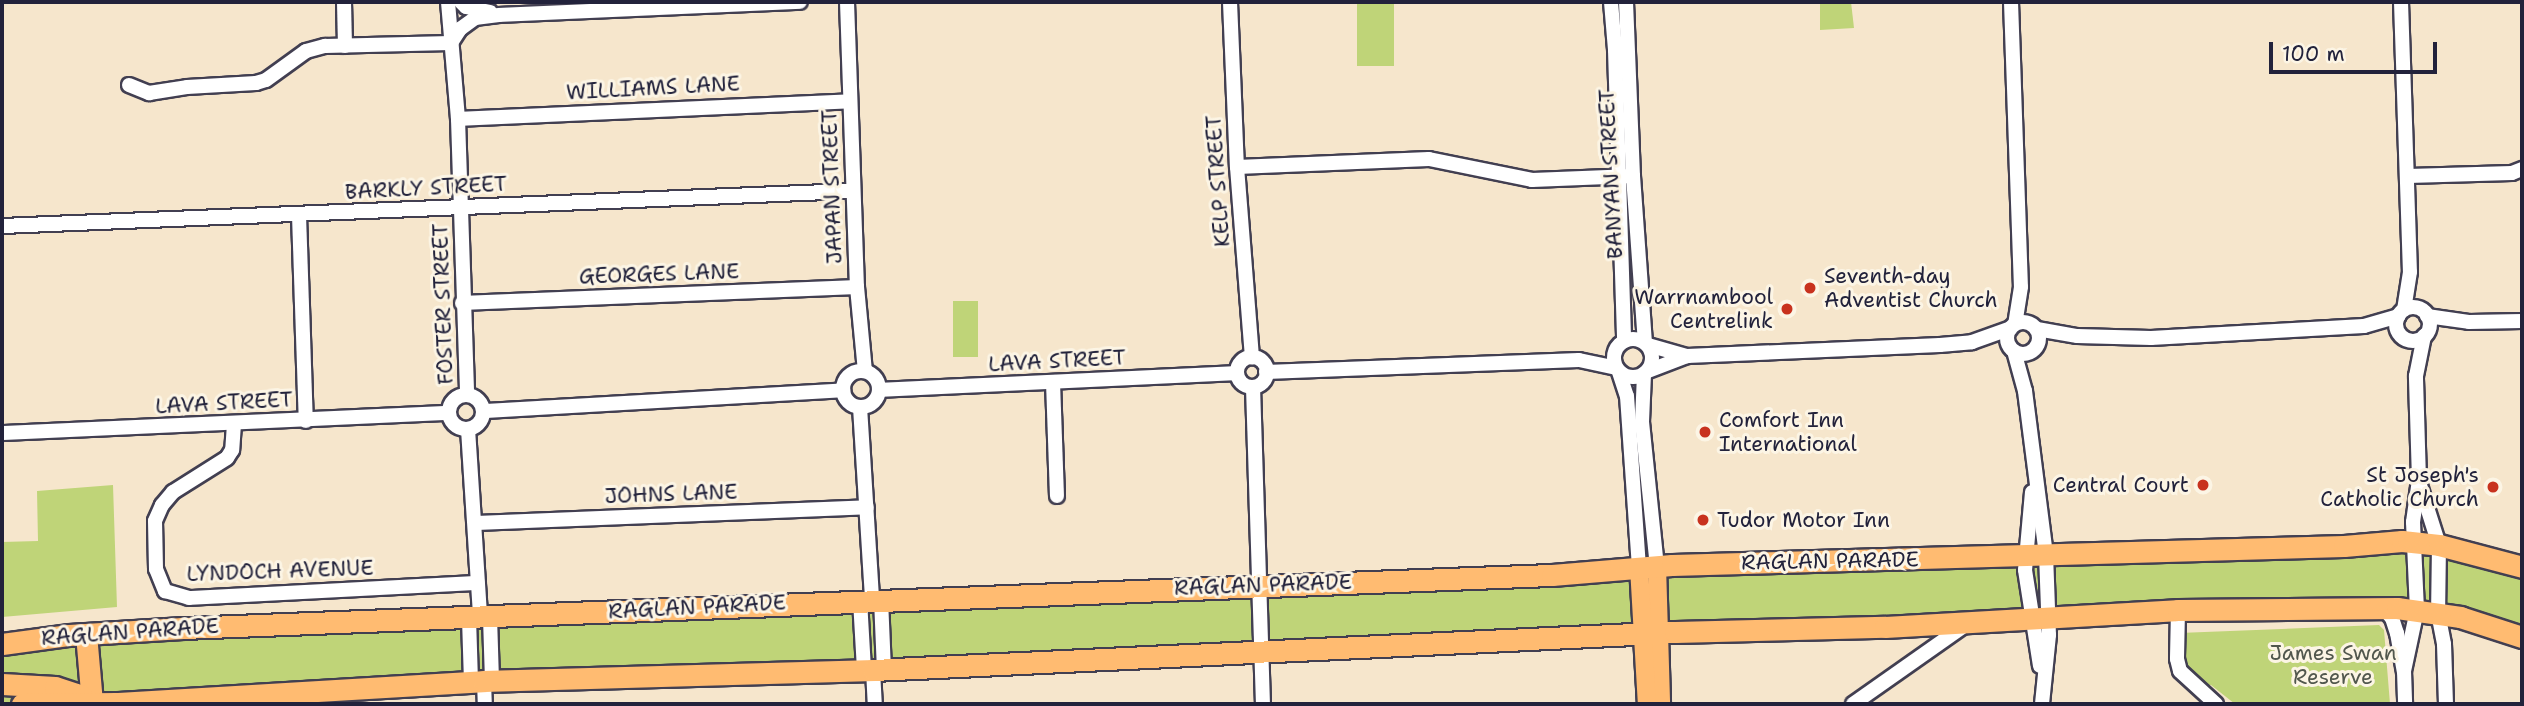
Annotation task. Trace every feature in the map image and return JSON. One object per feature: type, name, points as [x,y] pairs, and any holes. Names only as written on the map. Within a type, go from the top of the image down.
[{"type":"highway","name":"RAGLAN PARADE","points":[[2,644],[86,634],[871,600],[1552,575],[1648,566],[2414,542],[2439,545],[2522,567]]},
{"type":"highway","points":[[22,704],[92,704],[483,681],[873,670],[1652,633],[2040,620],[2178,610],[2382,607],[2438,613],[2484,623],[2522,637]]},
{"type":"highway","points":[[86,634],[92,704]]},
{"type":"highway","points":[[2,684],[66,689],[92,704]]},
{"type":"main road","points":[[1648,566],[1652,633],[1661,704]]},
{"type":"main road","points":[[1647,704],[1652,633]]},
{"type":"street","points":[[344,2],[345,46]]},
{"type":"street","name":"FOSTER STREET","points":[[448,2],[458,119],[467,395]]},
{"type":"street","points":[[461,2],[466,7],[499,15]]},
{"type":"street","points":[[129,85],[149,93],[187,87],[256,83],[266,80],[306,51],[345,46],[451,43],[474,18],[800,2]]},
{"type":"street","name":"JAPAN STREET","points":[[848,2],[852,191],[865,371]]},
{"type":"street","name":"KELP STREET","points":[[1230,2],[1237,167],[1252,357]]},
{"type":"street","name":"BANYAN STREET","points":[[1611,2],[1626,176],[1646,344]]},
{"type":"street","name":"BANYAN STREET","points":[[1620,345],[1626,176],[1626,2]]},
{"type":"street","points":[[2401,2],[2410,272],[2396,326],[2416,376]]},
{"type":"street","points":[[2010,4],[2021,287],[2013,326],[2007,337],[2025,391],[2035,474],[2042,704]]},
{"type":"street","name":"WILLIAMS LANE","points":[[458,119],[850,101]]},
{"type":"street","points":[[1237,167],[1429,159],[1532,180],[1626,176]]},
{"type":"street","points":[[2408,176],[2512,173],[2522,169]]},
{"type":"street","name":"BARKLY STREET","points":[[2,226],[852,191]]},
{"type":"street","points":[[299,215],[306,421]]},
{"type":"street","points":[[2404,671],[2417,610],[2414,542],[2418,480],[2416,376],[2426,334],[2425,313],[2410,272]]},
{"type":"street","name":"GEORGES LANE","points":[[463,303],[857,287]]},
{"type":"street","points":[[2021,287],[2040,339],[2034,350],[2025,391]]},
{"type":"street","points":[[1972,342],[2024,322],[2077,336],[2151,338],[2364,326],[2415,308],[2425,313],[2469,322],[2522,321]]},
{"type":"street","points":[[2364,326],[2414,341],[2426,334],[2469,322]]},
{"type":"street","points":[[1579,360],[1634,339],[1687,356],[1972,342],[2012,349],[2023,354],[2077,336]]},
{"type":"street","points":[[1646,344],[1653,358],[1646,373],[1642,412],[1648,566]]},
{"type":"street","points":[[1620,345],[1614,358],[1628,396],[1637,509],[1648,566]]},
{"type":"street","points":[[1266,372],[1579,360],[1618,370],[1629,377],[1687,356]]},
{"type":"street","points":[[1252,357],[1261,360],[1266,372],[1264,380],[1253,387],[1245,385],[1237,373],[1240,364],[1252,357]]},
{"type":"street","points":[[865,371],[874,376],[879,390],[872,403],[860,407],[848,401],[843,390],[851,374],[865,371]]},
{"type":"street","name":"LAVA STREET","points":[[879,390],[1237,373]]},
{"type":"street","points":[[1053,382],[1056,496]]},
{"type":"street","points":[[1253,387],[1263,653],[1262,704]]},
{"type":"street","points":[[484,411],[843,390]]},
{"type":"street","points":[[467,395],[479,400],[484,411],[480,423],[468,429],[457,427],[449,413],[452,402],[467,395]]},
{"type":"street","points":[[860,407],[873,670]]},
{"type":"street","name":"LAVA STREET","points":[[2,433],[449,413]]},
{"type":"street","name":"LYNDOCH AVENUE","points":[[234,424],[232,450],[227,458],[173,492],[155,521],[156,569],[165,591],[189,598],[478,583]]},
{"type":"street","points":[[468,429],[477,523],[485,704]]},
{"type":"street","points":[[2035,474],[2040,620]]},
{"type":"street","points":[[2418,480],[2439,545],[2438,613],[2444,644],[2446,704]]},
{"type":"street","name":"JOHNS LANE","points":[[477,523],[867,507]]},
{"type":"street","points":[[871,600],[875,704]]},
{"type":"street","points":[[2382,607],[2394,623],[2404,671],[2405,704]]},
{"type":"street","points":[[2178,610],[2177,659],[2180,671],[2216,704]]},
{"type":"street","points":[[480,617],[483,681]]},
{"type":"street","points":[[1853,704],[1968,623]]},
{"type":"green space","points":[[1357,2],[1394,2],[1394,66],[1357,66]]},
{"type":"green space","points":[[1820,2],[1851,2],[1854,28],[1820,30]]},
{"type":"green space","points":[[953,301],[978,301],[978,357],[953,357]]},
{"type":"green space","points":[[113,485],[117,607],[2,617],[2,542],[38,541],[37,491]]},
{"type":"green space","points":[[2407,541],[2522,567],[2522,637],[2397,608],[2,704],[2,644]]},
{"type":"green space","name":"James Swan Reserve","points":[[2379,625],[2384,630],[2390,704],[2235,704],[2211,685],[2201,686],[2185,678],[2179,633]]},
{"type":"place","name":"Seventh-day Adventist Church","points":[[1810,288]]},
{"type":"place","name":"Warrnambool Centrelink","points":[[1787,309]]},
{"type":"place","name":"Comfort Inn International","points":[[1705,432]]},
{"type":"place","name":"Central Court","points":[[2203,485]]},
{"type":"place","name":"St Joseph's Catholic Church","points":[[2493,487]]},
{"type":"place","name":"Tudor Motor Inn","points":[[1703,520]]}]
